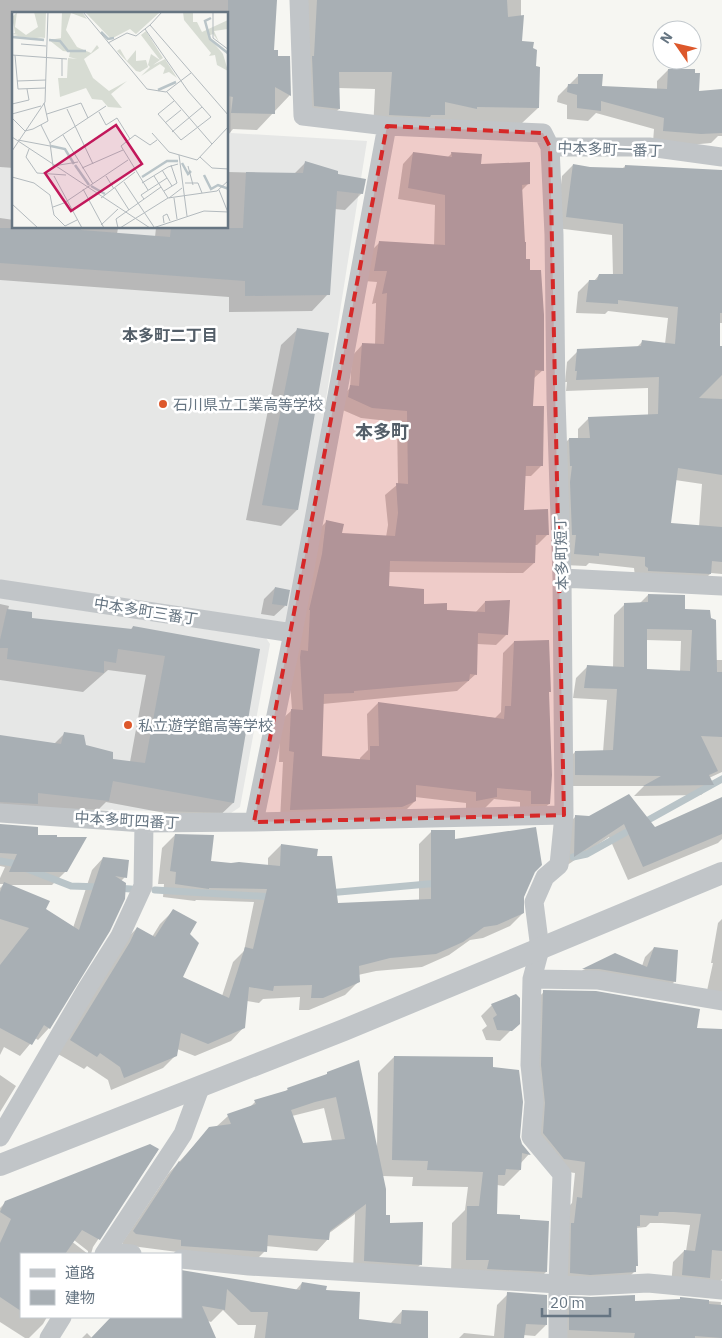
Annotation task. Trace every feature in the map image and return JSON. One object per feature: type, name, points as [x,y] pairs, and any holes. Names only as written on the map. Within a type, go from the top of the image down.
[{"type":"street","points":[[254,822],[293,633],[387,126],[302,116],[299,0]]},
{"type":"street","name":"中本多町一番丁","points":[[387,126],[543,133],[550,147],[649,148],[722,157]]},
{"type":"street","name":"本多町短丁","points":[[540,949],[534,902],[544,877],[559,865],[564,815],[562,578],[556,399],[554,236],[550,147]]},
{"type":"street","points":[[562,578],[722,586]]},
{"type":"street","name":"中本多町三番丁","points":[[0,589],[293,633]]},
{"type":"street","name":"中本多町四番丁","points":[[0,813],[144,823],[564,815]]},
{"type":"street","points":[[0,1137],[86,990],[120,936],[143,886],[144,823]]},
{"type":"street","points":[[0,1165],[200,1088],[722,873]]},
{"type":"street","points":[[540,949],[532,979],[530,1065],[534,1102],[531,1137],[562,1174],[558,1338]]},
{"type":"street","points":[[532,979],[597,980],[722,1001]]},
{"type":"street","points":[[105,1253],[183,1134],[200,1088]]},
{"type":"street","points":[[182,1259],[249,1266],[590,1286],[648,1284],[722,1290]]},
{"type":"street","points":[[49,1338],[61,1318]]},
{"type":"highlighted area","points":[[387,126],[543,133],[550,147],[564,815],[254,822]]},
{"type":"shaded area","name":"石川県立工業高等学校","points":[[0,0],[230,0],[231,133],[367,141],[296,588],[287,623],[0,580]]},
{"type":"shaded area","name":"私立遊学館高等学校","points":[[0,598],[266,638],[270,644],[240,807],[231,813],[0,807]]},
{"type":"building","points":[[228,0],[277,0],[274,50],[278,50],[278,56],[290,56],[291,96],[275,87],[275,114],[231,113],[233,97],[229,96]]},
{"type":"building","points":[[317,0],[507,0],[508,17],[524,15],[522,41],[534,42],[533,48],[537,50],[536,66],[540,67],[539,108],[477,107],[477,109],[445,102],[445,115],[431,115],[430,117],[389,115],[392,72],[339,72],[340,109],[314,106],[312,56],[314,56]]},
{"type":"building","points":[[668,70],[695,70],[695,73],[700,73],[699,91],[722,89],[722,133],[701,134],[663,131],[664,118],[601,101],[601,111],[577,108],[577,95],[567,92],[568,84],[578,84],[578,74],[603,74],[602,86],[667,89]]},
{"type":"building","points":[[413,152],[452,157],[451,152],[482,154],[481,164],[530,162],[530,184],[522,185],[526,259],[530,259],[530,270],[541,270],[544,315],[544,371],[535,370],[533,406],[544,406],[543,466],[526,466],[524,510],[548,509],[549,535],[536,535],[535,563],[390,561],[389,586],[424,589],[424,604],[447,603],[447,610],[485,612],[485,601],[510,600],[508,635],[478,633],[477,675],[470,674],[469,681],[354,691],[354,693],[324,694],[322,756],[370,760],[370,746],[379,746],[378,702],[504,719],[505,706],[511,706],[514,641],[549,640],[552,775],[550,804],[531,804],[531,791],[497,788],[497,797],[476,801],[476,792],[416,785],[416,801],[402,807],[290,810],[294,752],[289,751],[291,709],[303,710],[300,657],[301,650],[308,651],[309,610],[322,554],[326,520],[344,524],[342,533],[395,536],[398,513],[396,483],[408,484],[407,411],[372,408],[348,397],[350,385],[359,386],[362,343],[384,344],[387,293],[382,294],[387,271],[374,271],[379,241],[445,245],[445,195],[408,188]]},
{"type":"building","points":[[305,161],[338,171],[338,174],[366,179],[363,194],[337,191],[330,295],[245,296],[245,281],[0,263],[0,228],[81,229],[170,237],[171,229],[243,228],[246,172],[303,173]]},
{"type":"building","points":[[573,164],[590,167],[625,168],[625,165],[722,170],[722,313],[720,313],[720,346],[722,346],[722,375],[699,398],[722,399],[722,475],[678,468],[671,523],[722,527],[722,562],[712,561],[711,574],[648,571],[648,568],[645,566],[645,557],[599,553],[599,556],[574,554],[576,535],[572,535],[570,482],[572,466],[570,466],[569,438],[590,438],[588,417],[658,414],[659,377],[576,380],[577,349],[641,346],[642,340],[675,344],[678,307],[618,300],[618,304],[586,302],[589,280],[597,280],[599,274],[623,274],[623,224],[566,217]]},
{"type":"building","points":[[297,328],[329,333],[298,510],[262,505]]},
{"type":"building","points":[[275,587],[290,590],[287,606],[272,604]]},
{"type":"building","points":[[648,594],[685,595],[685,609],[710,610],[711,618],[716,620],[717,672],[722,672],[722,737],[701,736],[718,771],[709,775],[714,785],[643,786],[661,776],[575,775],[575,751],[613,750],[617,689],[584,688],[587,665],[624,667],[624,603],[648,602]],"holes":[[[647,629],[692,630],[690,671],[647,669]]]},
{"type":"building","points":[[7,609],[32,612],[32,618],[132,629],[133,626],[260,649],[234,803],[113,781],[109,801],[38,793],[38,804],[0,802],[0,735],[61,744],[64,732],[84,735],[86,745],[113,752],[113,759],[145,763],[165,656],[118,649],[116,663],[104,661],[104,673],[7,659],[8,648],[0,648],[0,640]]},
{"type":"building","points":[[629,794],[655,827],[722,797],[722,834],[643,867],[624,824],[574,857],[575,815],[589,816]]},
{"type":"building","points":[[0,824],[38,827],[38,835],[87,837],[67,872],[9,872],[17,854],[0,853]]},
{"type":"building","points":[[536,827],[542,865],[535,872],[524,897],[524,913],[497,925],[484,927],[463,942],[436,954],[390,958],[359,966],[360,982],[323,998],[311,998],[312,985],[274,986],[273,991],[249,987],[245,1028],[208,1044],[181,1033],[177,1056],[124,1078],[120,1067],[100,1053],[97,1057],[70,1040],[130,942],[137,927],[155,937],[173,909],[197,922],[190,934],[199,943],[183,977],[229,998],[245,947],[253,949],[267,889],[209,889],[175,884],[176,872],[170,871],[175,834],[214,835],[211,861],[280,866],[281,844],[318,849],[317,856],[332,856],[338,903],[431,899],[431,830],[455,830],[455,839]]},
{"type":"building","points":[[103,857],[129,860],[127,878],[115,876],[126,883],[125,899],[110,931],[50,1029],[44,1025],[32,1045],[0,1028],[0,965],[29,928],[0,919],[0,892],[4,882],[50,901],[46,909],[79,930]]},
{"type":"building","points":[[654,947],[678,950],[676,982],[599,969],[582,969],[615,953],[647,967]]},
{"type":"building","points":[[543,990],[596,991],[700,1009],[697,1028],[722,1029],[722,1251],[712,1250],[710,1278],[682,1275],[684,1250],[695,1251],[701,1214],[674,1212],[659,1212],[658,1216],[640,1215],[640,1226],[637,1226],[638,1266],[636,1266],[636,1272],[590,1275],[570,1273],[571,1223],[574,1223],[577,1197],[582,1198],[585,1162],[564,1159],[543,1133],[545,1103],[541,1065]]},
{"type":"building","points":[[516,994],[520,998],[520,1024],[512,1031],[497,1030],[493,1018],[497,1015],[491,1004]]},
{"type":"building","points":[[394,1056],[493,1057],[493,1067],[519,1070],[523,1102],[520,1137],[522,1144],[531,1155],[522,1153],[521,1170],[506,1169],[505,1175],[498,1175],[497,1214],[520,1215],[520,1219],[549,1221],[547,1272],[487,1269],[489,1260],[466,1260],[467,1206],[479,1206],[483,1172],[427,1170],[428,1161],[392,1160]]},
{"type":"building","points":[[359,1060],[386,1189],[386,1215],[390,1215],[390,1223],[423,1222],[422,1265],[364,1261],[366,1204],[330,1231],[329,1240],[268,1235],[267,1252],[181,1246],[181,1240],[136,1234],[133,1231],[179,1161],[209,1127],[231,1124],[227,1114],[256,1104],[254,1100],[288,1090],[287,1088],[327,1074],[327,1072]],"holes":[[[336,1097],[345,1139],[303,1143],[291,1110]]]},
{"type":"building","points":[[150,1144],[159,1149],[100,1240],[82,1230],[66,1253],[20,1253],[20,1310],[0,1297],[0,1243],[11,1219],[0,1212],[5,1201]]},
{"type":"building","points":[[182,1270],[300,1290],[302,1282],[327,1286],[326,1290],[360,1292],[359,1319],[401,1324],[402,1310],[428,1311],[428,1338],[265,1338],[268,1312],[251,1312],[227,1289],[225,1310],[202,1306],[216,1338],[91,1338],[110,1318],[182,1318]]},
{"type":"building","points":[[507,1292],[547,1295],[547,1325],[526,1324],[524,1338],[504,1338]]},
{"type":"building","points":[[635,1295],[635,1301],[680,1299],[680,1297],[709,1300],[709,1304],[722,1305],[722,1338],[695,1336],[695,1338],[634,1338],[635,1333],[569,1330],[569,1296]]},
{"type":"waterway","points":[[573,857],[587,854],[722,779]]},
{"type":"waterway","points":[[0,861],[12,863],[71,886],[101,887]]},
{"type":"waterway","points":[[328,893],[439,883]]},
{"type":"waterway","points":[[116,888],[131,889]]},
{"type":"waterway","points":[[155,890],[275,897]]},
{"type":"place","name":"石川県立工業高等学校","points":[[163,404]]},
{"type":"place","name":"私立遊学館高等学校","points":[[128,725]]},
{"type":"district","name":"本多町二丁目","points":[[170,335]]},
{"type":"district","name":"本多町","points":[[382,431]]}]
